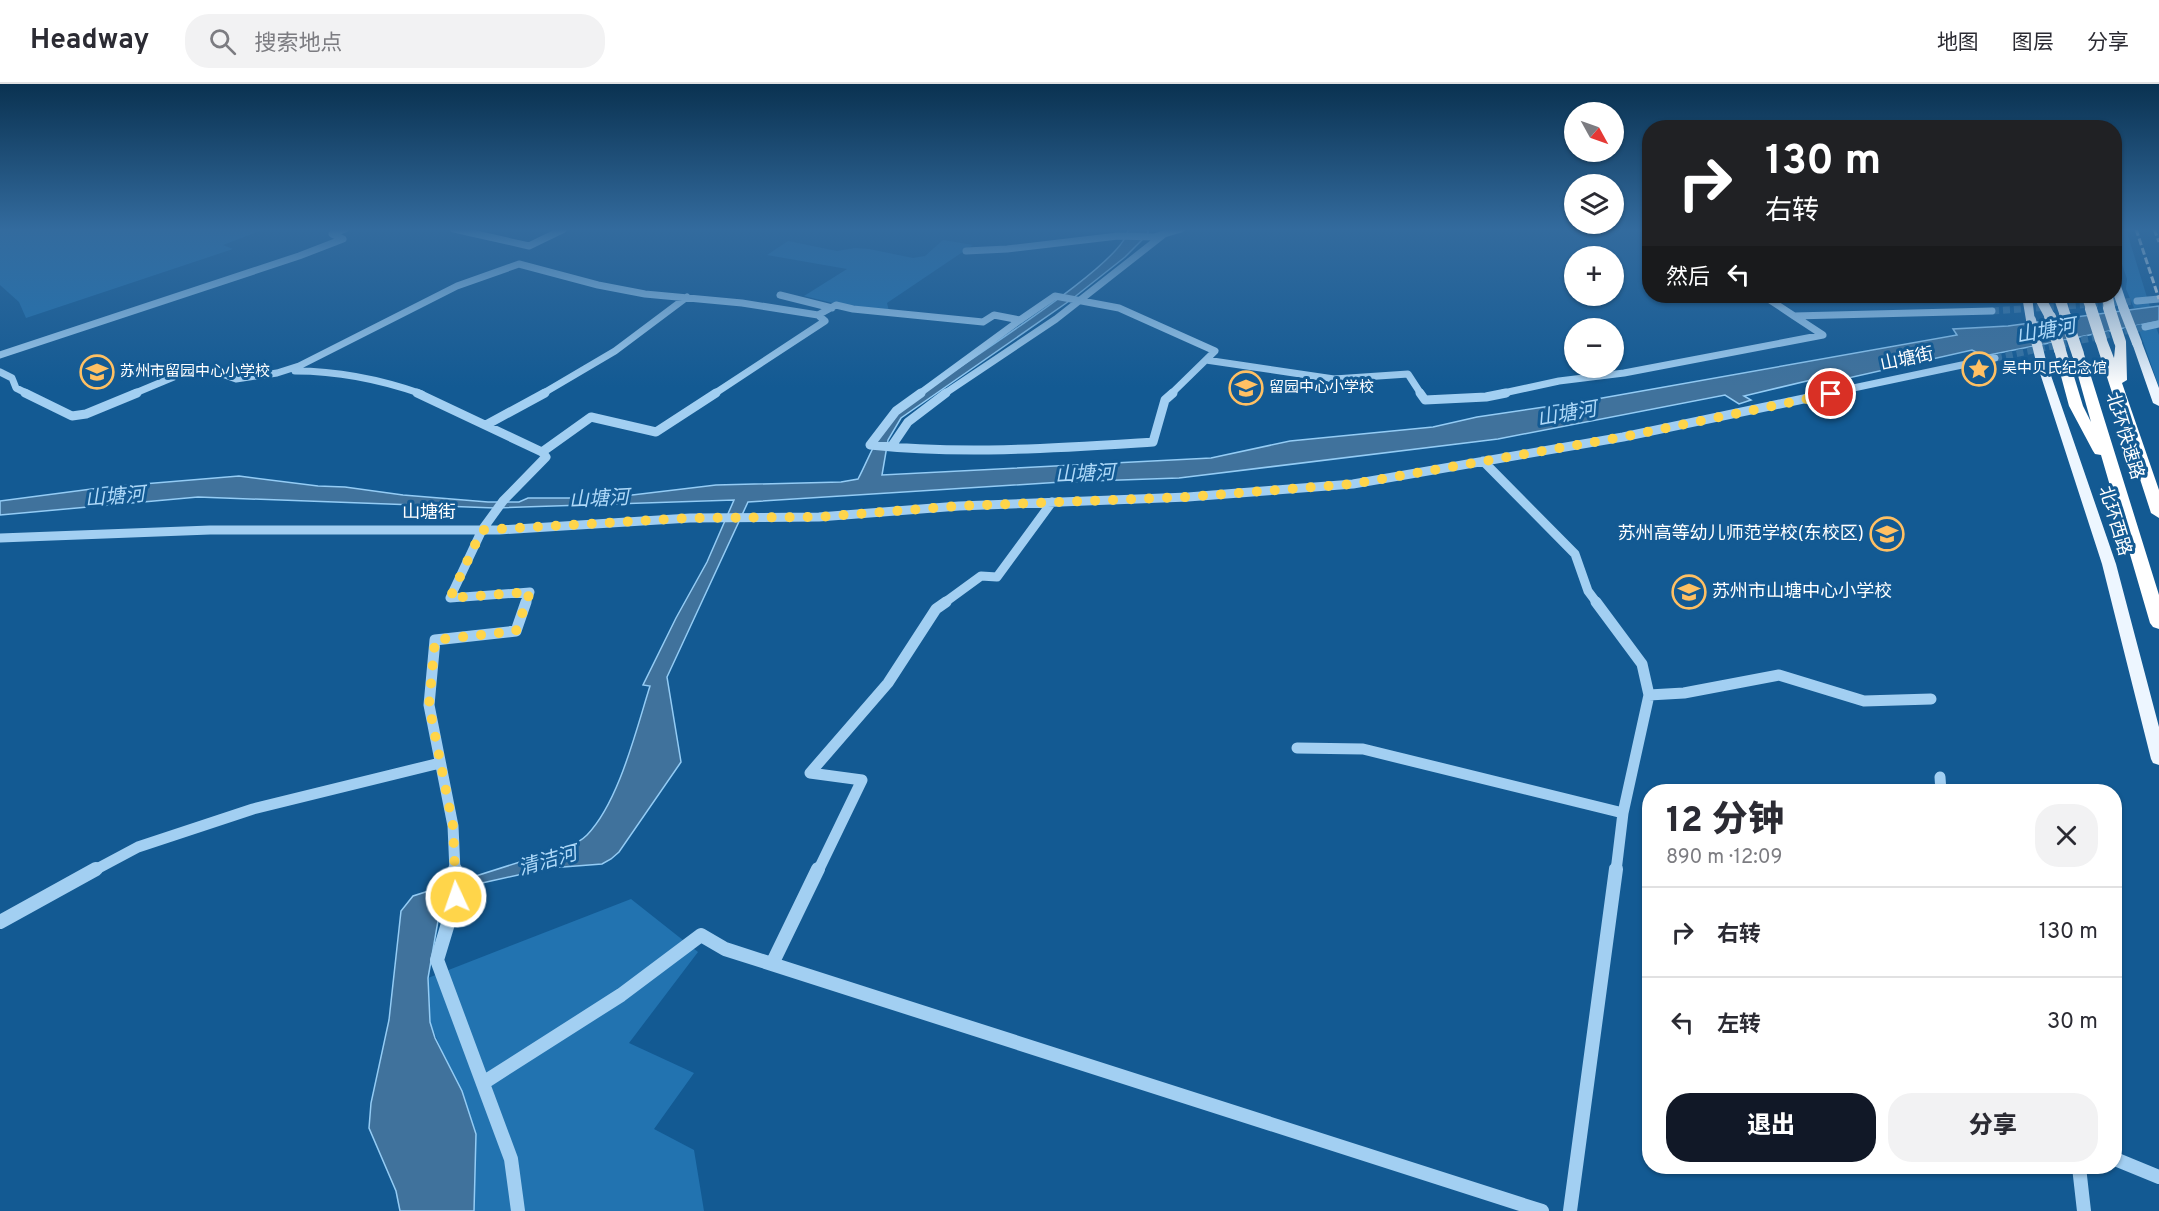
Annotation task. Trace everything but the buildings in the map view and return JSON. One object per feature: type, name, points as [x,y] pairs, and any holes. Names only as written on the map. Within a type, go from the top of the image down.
[{"type":"highway","points":[[2043,303],[2050,317],[2076,406],[2120,490]]},
{"type":"highway","name":"北环快速路","points":[[2061,303],[2159,623]]},
{"type":"highway","name":"北环快速路","points":[[2089,303],[2159,513]]},
{"type":"highway","points":[[2108,303],[2120,342],[2120,394]]},
{"type":"main road","name":"北环西路","points":[[2028,303],[2041,362],[2109,564],[2159,759]]},
{"type":"main road","points":[[2122,303],[2159,403]]},
{"type":"main road","points":[[2153,389],[2159,416]]},
{"type":"street","points":[[0,355],[222,282]]},
{"type":"street","points":[[277,373],[299,366],[469,282]]},
{"type":"street","points":[[542,452],[591,417],[656,432],[825,321],[818,315],[687,297],[645,294],[588,282]]},
{"type":"street","points":[[890,447],[908,422],[928,405],[1102,282]]},
{"type":"street","points":[[780,295],[849,313],[973,326],[987,316],[1015,321]]},
{"type":"street","points":[[1076,301],[1119,308],[1215,351],[1165,400],[1154,442],[1038,450],[870,445],[885,422],[896,411],[1015,321],[1053,296],[1111,310],[1181,341],[1209,350]]},
{"type":"street","points":[[486,425],[603,359],[654,327],[687,297]]},
{"type":"street","points":[[2137,301],[2159,299]]},
{"type":"street","points":[[1206,360],[1334,379],[1408,374],[1425,400],[1486,397],[1559,381],[1624,373],[1823,335],[1774,303]]},
{"type":"street","points":[[818,315],[836,305],[853,309],[983,322],[994,315],[1015,321]]},
{"type":"street","points":[[1794,316],[1992,311]]},
{"type":"street","points":[[2145,327],[2159,324]]},
{"type":"street","name":"山塘街","points":[[0,538],[210,530],[482,530],[744,517],[819,517],[1052,502],[1188,497],[1353,484],[1623,437],[1995,358]]},
{"type":"street","points":[[0,372],[12,378],[16,388],[72,416],[87,414],[200,366],[236,379],[316,369],[381,378],[418,392],[542,452],[546,457],[503,501],[482,530],[450,598],[530,592],[516,631],[435,640],[429,705],[453,826],[456,897],[437,960],[511,1159],[518,1211]]},
{"type":"street","points":[[1483,462],[1575,554],[1588,591],[1642,664],[1649,695],[1623,813],[1604,973],[1570,1211]]},
{"type":"street","points":[[772,964],[862,780],[810,773],[888,683],[936,609],[981,576],[997,577],[1052,502]]},
{"type":"street","points":[[1649,695],[1684,693],[1779,675],[1864,701],[1931,699]]},
{"type":"street","points":[[1297,748],[1363,749],[1623,813]]},
{"type":"street","points":[[0,922],[138,847],[253,809],[440,763]]},
{"type":"street","points":[[1940,777],[1940,784]]},
{"type":"street","points":[[483,1083],[621,995],[701,935],[724,949],[1542,1211]]},
{"type":"street","points":[[2122,1162],[2159,1177]]},
{"type":"street","points":[[2080,1174],[2084,1211]]},
{"type":"shaded area","points":[[0,282],[135,282],[26,318],[19,302],[0,285]]},
{"type":"shaded area","points":[[827,282],[919,282],[887,303],[889,311],[853,308],[804,296]]},
{"type":"shaded area","points":[[2127,282],[2142,282],[2150,307],[2134,308],[2126,289]]},
{"type":"shaded area","points":[[2156,327],[2159,335],[2159,387],[2139,330]]},
{"type":"shaded area","points":[[631,899],[698,952],[629,1043],[694,1073],[654,1129],[694,1150],[704,1211],[474,1211],[476,1134],[430,1022],[428,978]]},
{"type":"water","points":[[1080,282],[1094,282],[901,418],[888,440],[882,475],[1211,458],[1290,441],[1433,427],[1477,417],[1591,400],[1957,335],[1953,329],[2008,326],[2159,306],[2159,321],[1984,356],[1972,350],[1844,379],[1836,374],[1744,396],[1751,400],[1739,404],[1725,395],[1498,439],[1179,478],[1062,482],[748,502],[667,677],[681,762],[619,852],[602,864],[550,868],[482,883],[465,890],[449,901],[439,915],[428,978],[430,1022],[435,1038],[462,1091],[476,1134],[474,1211],[400,1211],[396,1191],[369,1128],[371,1103],[389,1020],[401,911],[413,896],[567,847],[587,835],[608,804],[625,765],[650,686],[643,685],[707,562],[734,500],[495,508],[198,497],[0,515],[0,501],[107,487],[239,476],[403,495],[488,502],[519,502],[528,498],[607,498],[716,485],[841,482],[858,479],[879,435],[897,412]]},
{"type":"tunnel","points":[[2122,302],[2137,301]]},
{"type":"tunnel","points":[[1992,311],[2108,303]]},
{"type":"tunnel","points":[[1995,358],[2145,327]]},
{"type":"railway","points":[[2153,282],[2159,299]]},
{"type":"place","name":"吴中贝氏纪念馆","points":[[1979,369]]},
{"type":"place","name":"苏州市留园中心小学校","points":[[97,372]]},
{"type":"place","name":"留园中心小学校","points":[[1246,388]]},
{"type":"place","name":"苏州高等幼儿师范学校(东校区)","points":[[1887,534]]},
{"type":"place","name":"苏州市山塘中心小学校","points":[[1689,592]]},
{"type":"route","points":[[456,897],[453,826],[429,705],[435,640],[516,631],[530,592],[450,598],[482,530],[690,518],[819,517],[959,506],[1188,497],[1353,484],[1623,437],[1831,394]]},
{"type":"water label","name":"山塘河","points":[[2046,332]]},
{"type":"water label","name":"山塘河","points":[[1567,415]]},
{"type":"water label","name":"山塘河","points":[[1085,475]]},
{"type":"water label","name":"山塘河","points":[[115,498]]},
{"type":"water label","name":"山塘河","points":[[599,500]]},
{"type":"water label","name":"清洁河","points":[[548,862]]}]
